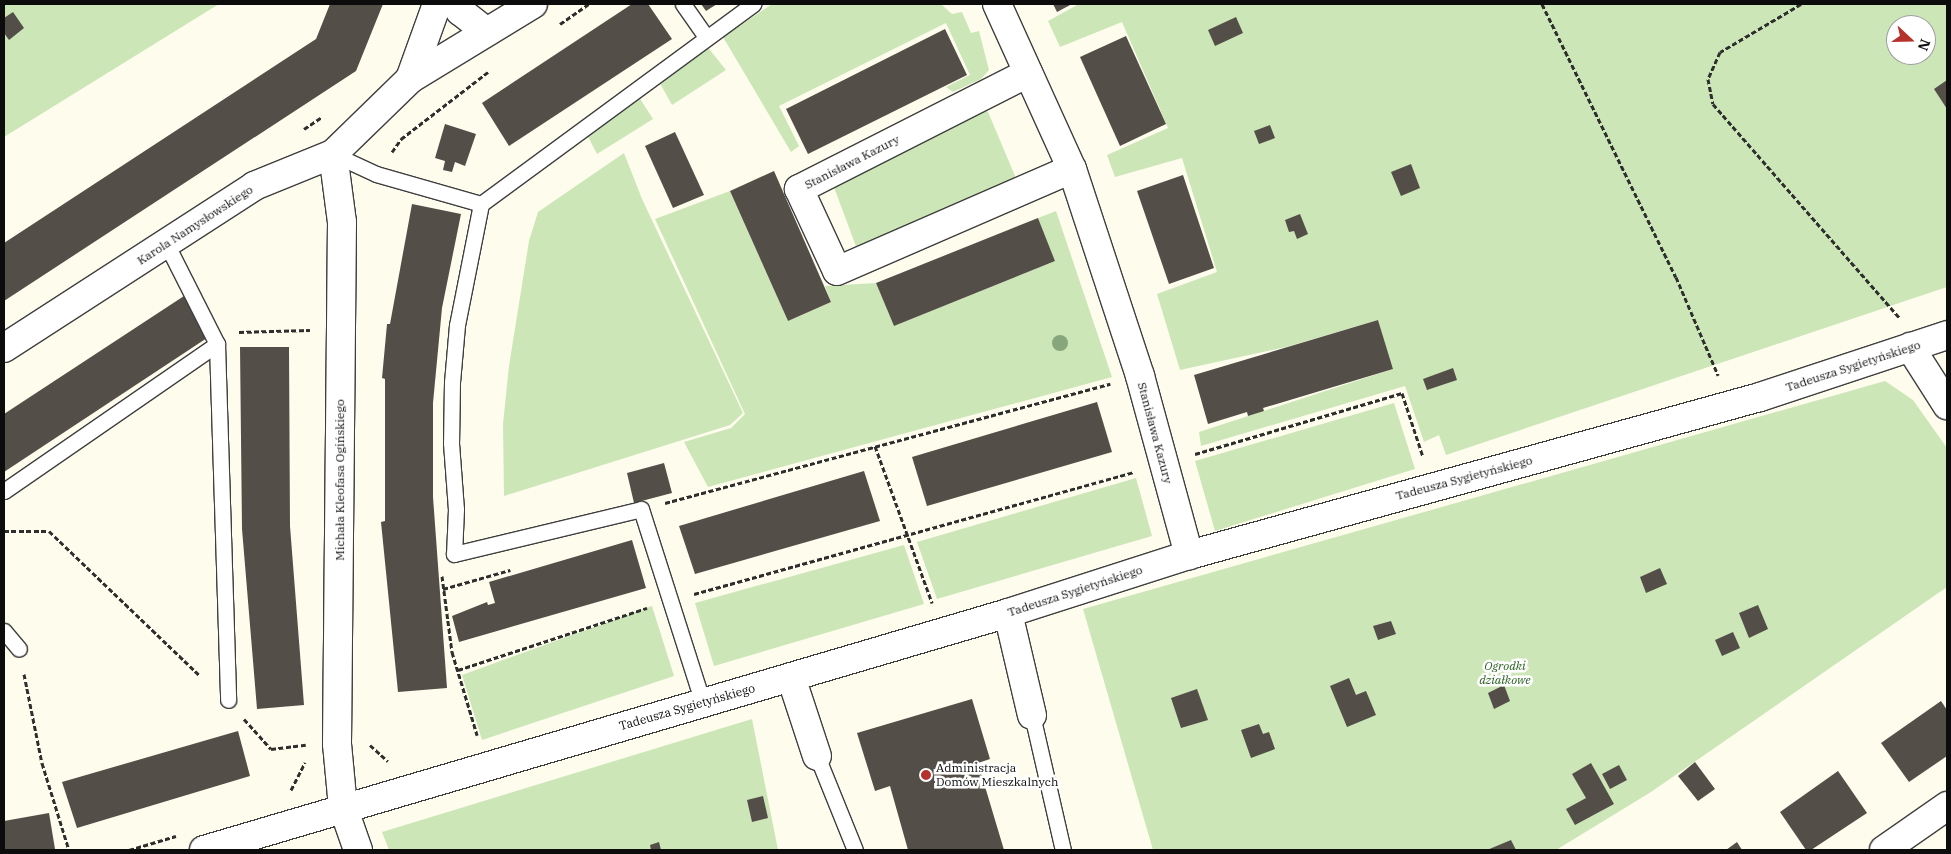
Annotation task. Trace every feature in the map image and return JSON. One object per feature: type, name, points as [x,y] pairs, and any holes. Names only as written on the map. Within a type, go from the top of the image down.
[{"type":"street","points":[[410,80],[437,4]]},
{"type":"street","points":[[457,4],[460,11],[487,32]]},
{"type":"street","name":"Karola Namysłowskiego","points":[[4,348],[254,186],[333,154],[410,80],[533,4]]},
{"type":"street","name":"Stanisława Kazury","points":[[997,4],[1072,169],[1140,376],[1189,555]]},
{"type":"street","name":"Stanisława Kazury","points":[[1028,73],[799,189],[837,271],[1072,169]]},
{"type":"street","name":"Michała Kleofasa Ogińskiego","points":[[333,154],[342,222],[337,744],[343,807],[358,850]]},
{"type":"street","name":"Tadeusza Sygietyńskiego","points":[[204,850],[343,807],[1008,613],[1189,555],[1432,486],[1760,397],[1947,335]]},
{"type":"street","points":[[1910,347],[1947,404]]},
{"type":"street","points":[[1008,613],[1032,715]]},
{"type":"street","points":[[791,677],[817,756]]},
{"type":"street","points":[[1884,850],[1947,806]]},
{"type":"lane","points":[[683,4],[705,36]]},
{"type":"lane","points":[[703,703],[641,509],[454,554],[456,510],[451,443],[452,382],[457,324],[480,204],[705,36],[753,4]]},
{"type":"lane","points":[[333,154],[382,175],[480,204]]},
{"type":"lane","points":[[166,243],[217,344],[228,700]]},
{"type":"lane","points":[[4,491],[217,344]]},
{"type":"lane","points":[[4,631],[19,649]]},
{"type":"lane","points":[[1032,715],[1063,850]]},
{"type":"lane","points":[[817,756],[855,850]]},
{"type":"path","points":[[558,25],[589,4]]},
{"type":"path","points":[[1542,4],[1676,277],[1718,375]]},
{"type":"path","points":[[1801,4],[1720,52],[1708,79],[1713,104],[1899,318]]},
{"type":"path","points":[[382,175],[387,158],[401,139],[496,67]]},
{"type":"path","points":[[217,344],[233,332],[311,330]]},
{"type":"path","points":[[641,509],[1140,376]]},
{"type":"path","points":[[458,670],[670,600],[1163,464],[1402,393],[1432,486]]},
{"type":"path","points":[[875,446],[934,607]]},
{"type":"path","points":[[4,531],[49,531],[228,700],[271,749],[316,743],[337,744]]},
{"type":"path","points":[[19,649],[42,763],[69,850]]},
{"type":"green space","points":[[4,4],[219,4],[4,137]]},
{"type":"green space","points":[[772,4],[941,4],[952,14],[962,12],[971,33],[979,31],[989,70],[981,79],[953,92],[946,87],[970,75],[946,23],[779,106],[799,146],[791,152],[723,37]]},
{"type":"green space","points":[[1079,4],[1947,4],[1947,287],[1446,455],[1439,435],[1424,442],[1405,386],[1201,446],[1199,432],[1393,369],[1378,320],[1286,347],[1180,370],[1157,294],[1217,272],[1182,158],[1115,177],[1107,155],[1168,128],[1122,22],[1060,47],[1048,21]]},
{"type":"green space","points":[[706,45],[726,70],[672,105],[657,78]]},
{"type":"green space","points":[[637,94],[653,119],[597,154],[584,129]]},
{"type":"green space","points":[[977,108],[988,112],[1015,176],[1011,186],[857,249],[832,182]]},
{"type":"green space","points":[[624,153],[642,199],[743,413],[730,425],[504,496],[503,424],[509,366],[529,241],[538,212]]},
{"type":"green space","points":[[730,191],[788,321],[831,302],[825,286],[876,283],[894,326],[1055,261],[1038,218],[1056,211],[1112,377],[708,487],[684,442],[731,428],[745,414],[655,219]]},
{"type":"green space","name":"Ogrodki działkowe","points":[[1885,381],[1913,400],[1947,448],[1947,587],[1651,792],[1556,850],[1153,850],[1083,609]]},
{"type":"green space","points":[[1394,403],[1415,469],[1215,531],[1195,461]]},
{"type":"green space","points":[[1136,478],[1152,536],[937,599],[917,542]]},
{"type":"green space","points":[[904,545],[924,604],[714,666],[695,603]]},
{"type":"green space","points":[[652,606],[674,676],[482,740],[462,675]]},
{"type":"green space","points":[[752,719],[778,850],[389,850],[382,832]]},
{"type":"building","points":[[330,4],[383,4],[356,71],[4,301],[4,243],[316,39]]},
{"type":"building","points":[[632,4],[648,4],[672,39],[509,146],[482,103]]},
{"type":"building","points":[[701,4],[717,4],[706,11]]},
{"type":"building","points":[[1053,4],[1072,4],[1057,12]]},
{"type":"building","points":[[13,12],[24,28],[9,40],[4,33],[4,18]]},
{"type":"building","points":[[1236,17],[1243,33],[1215,46],[1208,30]]},
{"type":"building","points":[[945,29],[967,75],[808,154],[786,109]]},
{"type":"building","points":[[1126,36],[1166,124],[1120,146],[1080,57]]},
{"type":"building","points":[[1947,80],[1947,109],[1934,89]]},
{"type":"building","points":[[445,124],[476,134],[465,166],[455,162],[452,172],[443,170],[445,161],[435,158]]},
{"type":"building","points":[[1270,125],[1275,138],[1259,144],[1254,131]]},
{"type":"building","points":[[675,132],[704,195],[673,208],[645,146]]},
{"type":"building","points":[[1411,164],[1420,188],[1401,196],[1391,172]]},
{"type":"building","points":[[774,171],[831,302],[788,321],[730,191]]},
{"type":"building","points":[[1183,175],[1214,268],[1169,284],[1137,191]]},
{"type":"building","points":[[412,204],[461,214],[442,308],[433,403],[433,497],[447,688],[398,692],[381,522],[385,521],[385,379],[382,378],[387,324],[390,324]]},
{"type":"building","points":[[1300,214],[1308,234],[1297,239],[1294,231],[1289,232],[1285,220]]},
{"type":"building","points":[[1038,218],[1055,261],[894,326],[876,283]]},
{"type":"building","points":[[184,296],[210,336],[4,472],[4,414]]},
{"type":"building","points":[[1378,320],[1393,369],[1263,408],[1264,411],[1248,416],[1247,412],[1208,424],[1194,375]]},
{"type":"building","points":[[240,347],[289,347],[290,526],[304,705],[257,709],[242,529]]},
{"type":"building","points":[[1453,368],[1457,380],[1427,390],[1423,379]]},
{"type":"building","points":[[1097,402],[1112,452],[927,506],[912,457]]},
{"type":"building","points":[[664,463],[672,493],[634,503],[627,473]]},
{"type":"building","points":[[864,471],[880,521],[695,574],[679,526]]},
{"type":"building","points":[[632,540],[646,588],[459,642],[452,616],[487,602],[488,605],[495,603],[489,582]]},
{"type":"building","points":[[1660,568],[1667,584],[1646,593],[1640,577]]},
{"type":"building","points":[[1758,605],[1768,629],[1749,638],[1739,613]]},
{"type":"building","points":[[1391,621],[1396,634],[1378,640],[1373,626]]},
{"type":"building","points":[[1733,632],[1740,648],[1722,656],[1715,640]]},
{"type":"building","points":[[1349,678],[1356,695],[1366,691],[1376,715],[1347,727],[1330,686]]},
{"type":"building","points":[[1504,685],[1510,701],[1494,709],[1488,693]]},
{"type":"building","points":[[1197,689],[1208,720],[1181,728],[1171,698]]},
{"type":"building","name":"Administracja Domów Mieszkalnych","points":[[972,699],[990,759],[978,763],[1004,850],[908,850],[890,786],[875,791],[857,733]]},
{"type":"building","points":[[1941,701],[1947,710],[1947,756],[1909,782],[1881,743]]},
{"type":"building","points":[[1259,724],[1263,734],[1269,732],[1275,749],[1251,758],[1241,730]]},
{"type":"building","points":[[238,731],[250,776],[77,828],[62,782]]},
{"type":"building","points":[[1695,762],[1715,789],[1698,801],[1678,776]]},
{"type":"building","points":[[1591,763],[1614,804],[1575,825],[1566,809],[1586,798],[1572,774]]},
{"type":"building","points":[[1619,765],[1627,780],[1610,789],[1602,774]]},
{"type":"building","points":[[1838,771],[1867,813],[1811,850],[1806,850],[1780,812]]},
{"type":"building","points":[[763,796],[768,818],[752,822],[747,800]]},
{"type":"building","points":[[49,813],[55,849],[4,850],[4,821]]},
{"type":"building","points":[[1511,840],[1516,850],[1487,850]]},
{"type":"building","points":[[659,842],[661,850],[651,850],[650,845]]},
{"type":"building","points":[[1737,842],[1742,850],[1726,850]]},
{"type":"place","name":"Administracja Domów Mieszkalnych","points":[[926,775]]}]
